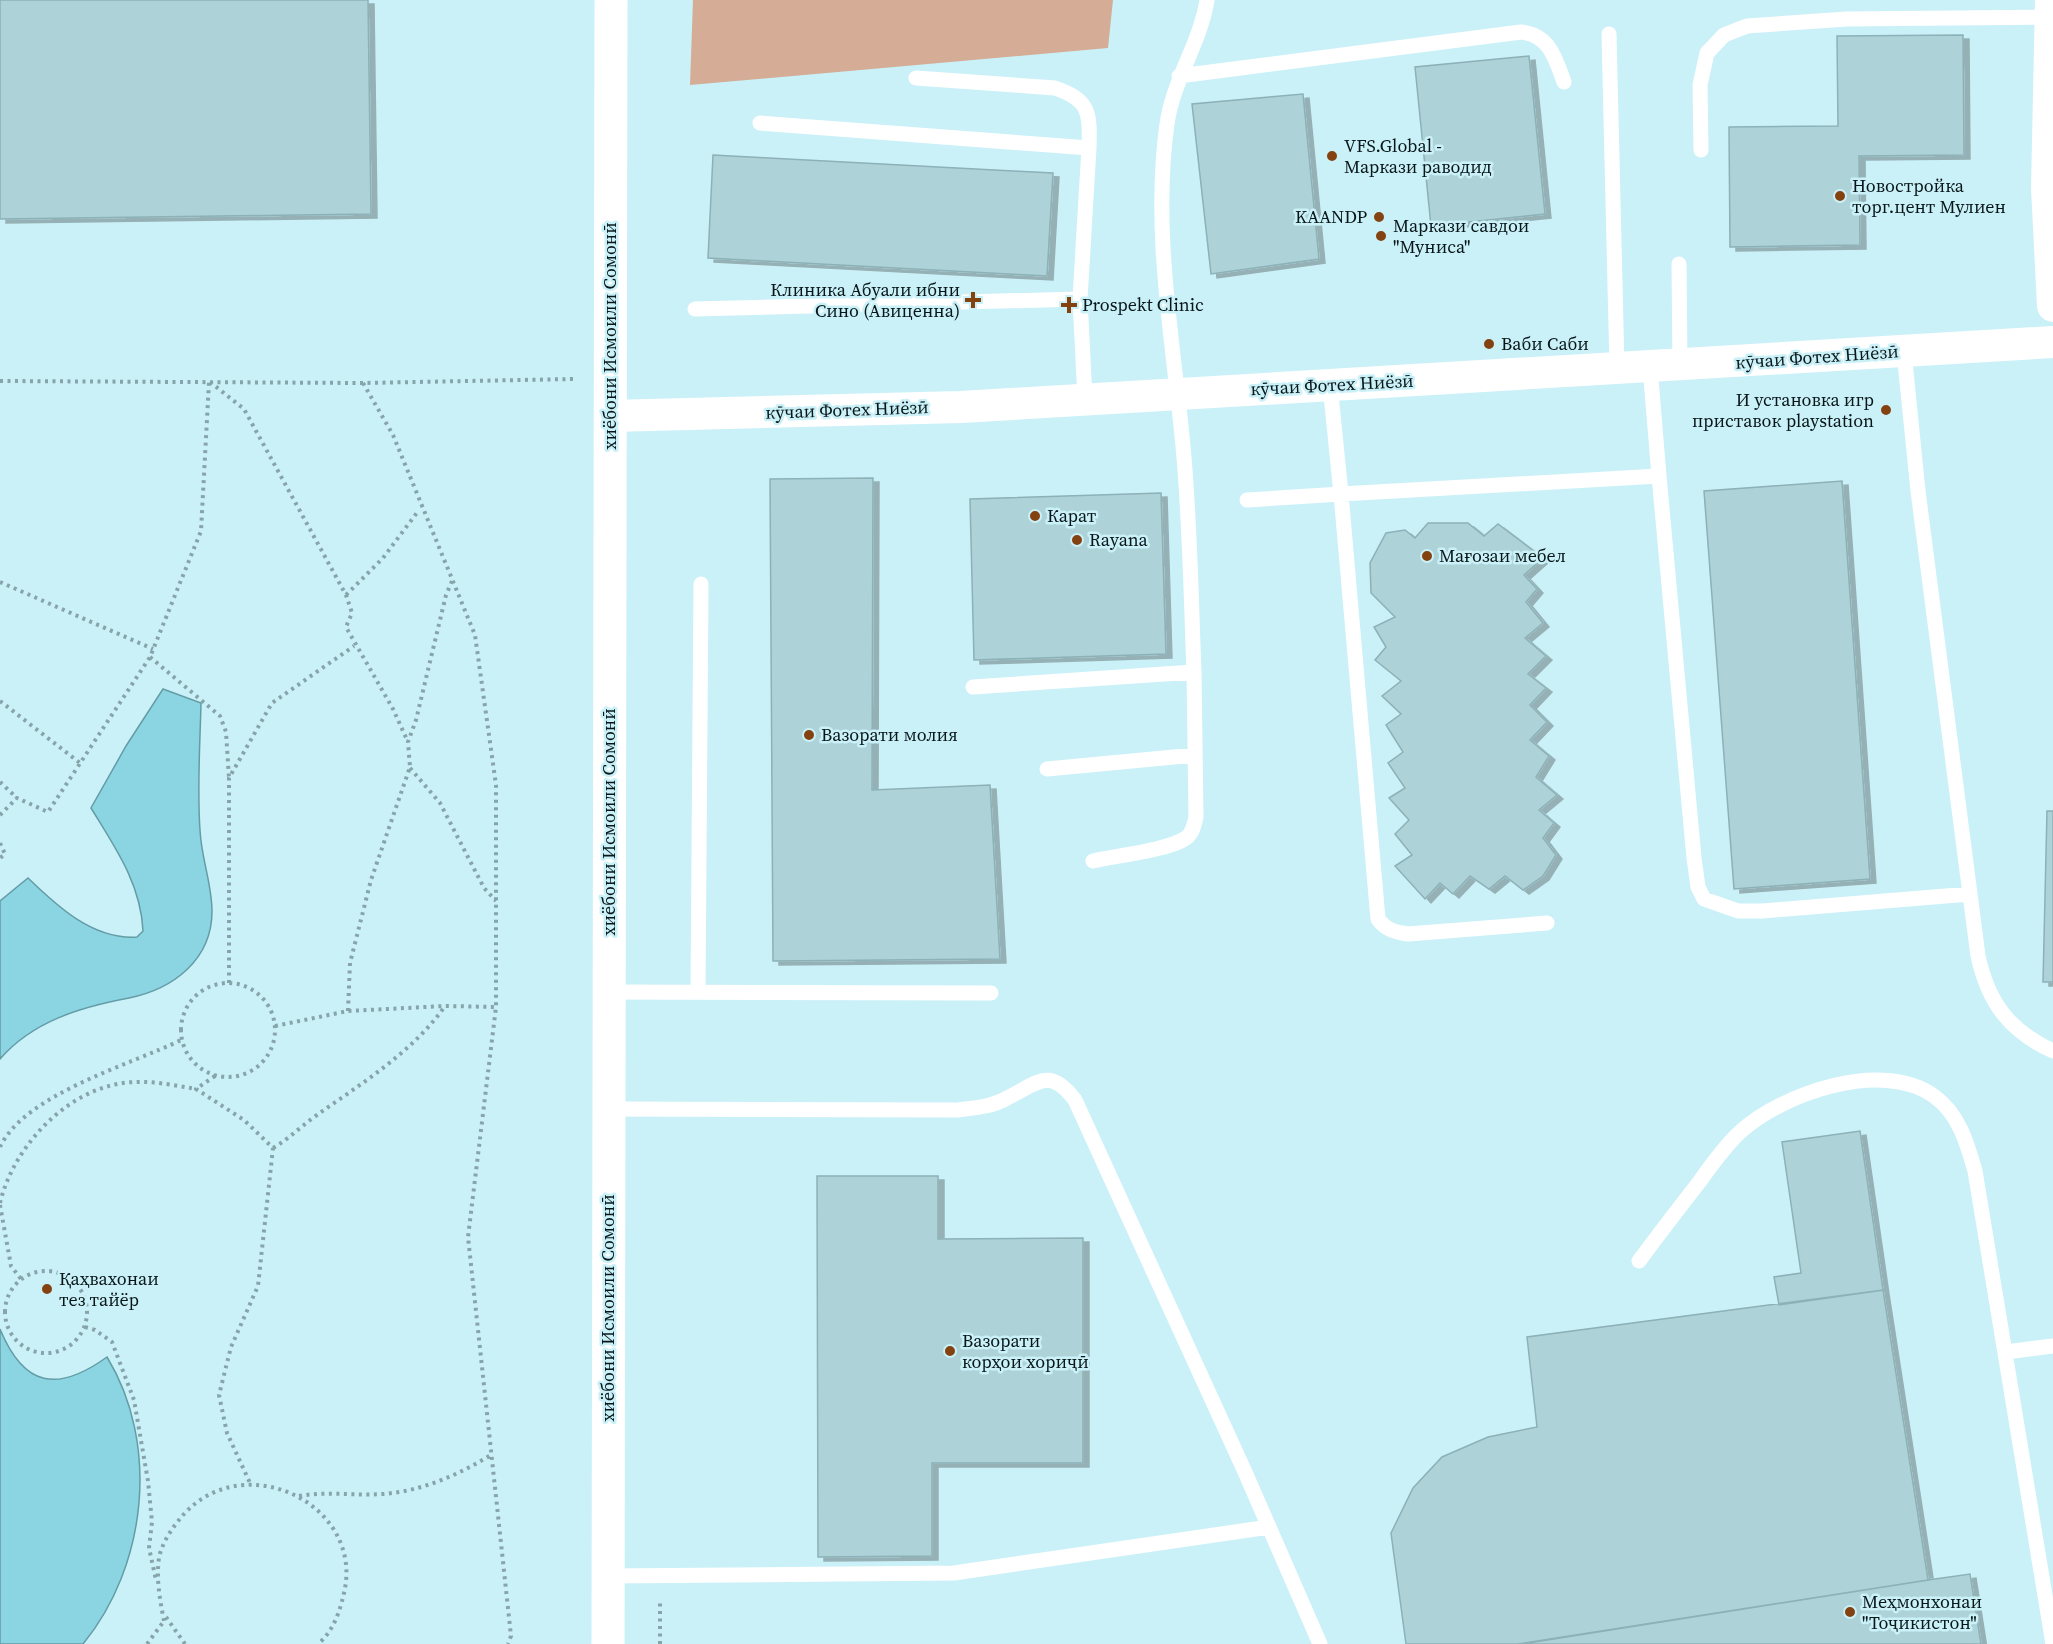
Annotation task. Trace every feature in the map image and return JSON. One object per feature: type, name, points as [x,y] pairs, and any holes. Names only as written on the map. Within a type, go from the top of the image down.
[{"type":"street","name":"хиёбони Исмоили Сомонӣ","points":[[608,1644],[611,0]]},
{"type":"street","points":[[2050,8],[2047,188],[2053,306]]},
{"type":"street","name":"кӯчаи Фотех Ниёзӣ","points":[[610,416],[867,410],[1085,399],[2053,342]]},
{"type":"lane","points":[[1093,861],[1174,843],[1186,838],[1193,830],[1196,817],[1194,672],[1186,494],[1168,315],[1162,208],[1167,125],[1179,76],[1199,33],[1207,0]]},
{"type":"lane","points":[[1701,150],[1702,69],[1715,42],[1732,32],[1755,25],[1803,20],[2050,8]]},
{"type":"lane","points":[[1179,76],[1521,32],[1533,33],[1543,39],[1554,54],[1564,82]]},
{"type":"lane","points":[[1610,33],[1617,368]]},
{"type":"lane","points":[[916,78],[1055,88],[1074,95],[1088,112],[1089,148],[1080,299],[1085,399]]},
{"type":"lane","points":[[760,123],[1089,148]]},
{"type":"lane","points":[[1679,264],[1665,366],[1659,476],[1698,887],[1704,899],[1738,911],[1970,894]]},
{"type":"lane","points":[[695,309],[1080,299]]},
{"type":"lane","points":[[1904,352],[1918,491],[1970,894],[1984,985],[1996,1007],[2013,1024],[2053,1051]]},
{"type":"lane","points":[[1330,385],[1378,919],[1383,926],[1394,932],[1408,934],[1547,923]]},
{"type":"lane","points":[[1247,500],[1659,476]]},
{"type":"lane","points":[[698,992],[701,584]]},
{"type":"lane","points":[[973,687],[1194,672]]},
{"type":"lane","points":[[1047,769],[1195,755]]},
{"type":"lane","points":[[609,992],[991,993]]},
{"type":"lane","points":[[609,1109],[957,1110],[994,1104],[1037,1082],[1048,1079],[1058,1082],[1075,1100],[1320,1644]]},
{"type":"lane","points":[[1639,1261],[1721,1153],[1740,1132],[1766,1113],[1795,1098],[1863,1081],[1888,1081],[1914,1087],[1935,1096],[1962,1128],[1984,1215],[2049,1598],[2053,1644]]},
{"type":"lane","points":[[2006,1352],[2053,1346]]},
{"type":"lane","points":[[607,1576],[954,1573],[1269,1527]]},
{"type":"path","points":[[0,381],[363,384],[611,378]]},
{"type":"path","points":[[209,382],[244,409],[346,595],[352,613],[346,627],[354,646],[393,708],[408,742],[410,767],[368,890],[350,963],[348,1011]]},
{"type":"path","points":[[0,782],[18,798],[48,812],[150,657],[201,531],[209,382]]},
{"type":"path","points":[[363,384],[393,435],[475,635],[496,785],[496,1007],[468,1237],[511,1636],[508,1644]]},
{"type":"path","points":[[346,595],[383,558],[418,510]]},
{"type":"path","points":[[408,742],[416,720],[446,595],[452,581]]},
{"type":"path","points":[[0,582],[153,649]]},
{"type":"path","points":[[229,778],[272,703],[354,646]]},
{"type":"path","points":[[150,657],[220,716],[226,732],[229,778],[229,983]]},
{"type":"path","points":[[0,701],[80,763]]},
{"type":"path","points":[[410,767],[440,803],[484,888],[496,901]]},
{"type":"path","points":[[0,815],[18,798]]},
{"type":"path","points":[[0,843],[5,855],[0,858]]},
{"type":"path","points":[[229,983],[242,986],[265,1000],[275,1026],[271,1048],[258,1067],[245,1075],[230,1078],[215,1076],[199,1068],[187,1055],[181,1040],[182,1018],[191,1000],[202,990],[229,983]]},
{"type":"path","points":[[275,1026],[348,1011],[446,1006],[496,1007]]},
{"type":"path","points":[[273,1148],[288,1140],[306,1123],[377,1072],[432,1025],[446,1006]]},
{"type":"path","points":[[0,1147],[6,1135],[40,1107],[87,1078],[148,1056],[181,1040]]},
{"type":"path","points":[[196,1089],[215,1076]]},
{"type":"path","points":[[21,1279],[11,1266],[0,1204],[5,1183],[32,1137],[64,1109],[98,1090],[135,1082],[196,1089],[244,1120],[273,1148]]},
{"type":"path","points":[[250,1483],[227,1433],[219,1395],[231,1347],[258,1286],[273,1148]]},
{"type":"path","points":[[0,1305],[14,1339],[25,1348],[39,1353],[53,1353],[66,1348],[78,1339],[85,1327],[86,1299],[70,1278],[58,1272],[45,1271],[21,1279],[12,1289],[4,1313]]},
{"type":"path","points":[[85,1327],[95,1330],[112,1342],[134,1400],[148,1481],[152,1522],[149,1548],[164,1621]]},
{"type":"path","points":[[298,1496],[313,1493],[383,1494],[416,1488],[461,1473],[491,1455]]},
{"type":"path","points":[[158,1587],[159,1556],[172,1528],[192,1504],[219,1489],[250,1483],[281,1488],[308,1502],[330,1524],[343,1552],[346,1583],[339,1614],[318,1644]]},
{"type":"path","points":[[660,1576],[660,1644]]},
{"type":"path","points":[[147,1644],[166,1617],[185,1644]]},
{"type":"shaded area","points":[[693,0],[1113,0],[1108,48],[690,85]]},
{"type":"water","points":[[163,689],[201,703],[199,814],[212,911],[205,944],[187,970],[161,987],[145,994],[76,1011],[43,1025],[13,1046],[0,1059],[0,901],[28,878],[64,910],[91,927],[121,936],[137,937],[143,931],[132,882],[91,808],[126,746]]},
{"type":"water","points":[[0,1329],[9,1348],[20,1363],[31,1373],[44,1378],[57,1379],[73,1376],[107,1357],[124,1391],[135,1428],[140,1465],[139,1504],[133,1542],[121,1578],[105,1613],[83,1644],[0,1644]]},
{"type":"building","points":[[0,0],[368,0],[371,214],[0,219]]},
{"type":"building","points":[[1963,35],[1964,155],[1859,156],[1860,245],[1730,247],[1729,127],[1838,126],[1837,36]]},
{"type":"building","points":[[1529,56],[1545,214],[1431,226],[1415,67]]},
{"type":"building","points":[[1303,94],[1319,259],[1211,274],[1192,104]]},
{"type":"building","points":[[713,155],[1053,173],[1047,276],[708,258]]},
{"type":"building","points":[[873,478],[872,790],[990,785],[1000,959],[773,961],[770,479]]},
{"type":"building","points":[[1842,481],[1870,879],[1734,889],[1704,491]]},
{"type":"building","points":[[1161,493],[1166,654],[974,660],[970,499]]},
{"type":"building","points":[[1428,523],[1468,523],[1484,536],[1498,524],[1543,558],[1524,575],[1537,589],[1526,602],[1543,623],[1525,638],[1546,656],[1528,674],[1546,688],[1530,705],[1547,722],[1530,740],[1549,756],[1536,777],[1557,795],[1539,810],[1554,823],[1543,838],[1556,855],[1543,876],[1523,890],[1505,876],[1489,889],[1470,876],[1453,894],[1440,883],[1425,899],[1395,866],[1412,855],[1395,834],[1409,820],[1389,798],[1405,788],[1388,763],[1403,752],[1386,725],[1401,714],[1382,696],[1401,681],[1375,660],[1386,647],[1374,627],[1395,617],[1371,593],[1370,563],[1386,533],[1405,530],[1415,538]]},
{"type":"building","points":[[2047,811],[2053,811],[2053,982],[2043,982]]},
{"type":"building","points":[[1860,1131],[1883,1290],[1779,1305],[1774,1277],[1801,1273],[1782,1142]]},
{"type":"building","name":"Вазорати корҳои хориҷӣ","points":[[817,1176],[938,1176],[938,1239],[1083,1238],[1083,1463],[932,1463],[932,1556],[818,1557]]},
{"type":"building","points":[[1883,1290],[1928,1580],[1518,1644],[1406,1644],[1391,1533],[1413,1488],[1442,1457],[1488,1437],[1537,1427],[1527,1337]]},
{"type":"building","name":"Меҳмонхонаи \"Тоҷикистон\"","points":[[1970,1574],[1981,1644],[1522,1644],[1928,1580]]},
{"type":"building","name":"Меҳмонхонаи \"Тоҷикистон\"","points":[[1970,1574],[1981,1644],[1522,1644],[1928,1580]]},
{"type":"place","name":"VFS.Global - Маркази раводид","points":[[1332,156]]},
{"type":"place","name":"Новостройка торг.цент Мулиен","points":[[1840,196]]},
{"type":"place","name":"KAANDP","points":[[1379,217]]},
{"type":"place","name":"Маркази савдои \"Муниса\"","points":[[1381,236]]},
{"type":"place","name":"Клиника Абуали ибни Сино (Авиценна)","points":[[973,300]]},
{"type":"place","name":"Prospekt Clinic","points":[[1069,305]]},
{"type":"place","name":"Ваби Саби","points":[[1489,344]]},
{"type":"place","name":"И установка игр приставок playstation","points":[[1886,410]]},
{"type":"place","name":"Карат","points":[[1035,516]]},
{"type":"place","name":"Rayana","points":[[1077,540]]},
{"type":"place","name":"Мағозаи мебел","points":[[1427,556]]},
{"type":"place","name":"Вазорати молия","points":[[809,735]]},
{"type":"place","name":"Қаҳвахонаи тез тайёр","points":[[47,1289]]},
{"type":"place","name":"Вазорати корҳои хориҷӣ","points":[[950,1351]]},
{"type":"place","name":"Меҳмонхонаи \"Тоҷикистон\"","points":[[1850,1612]]}]
